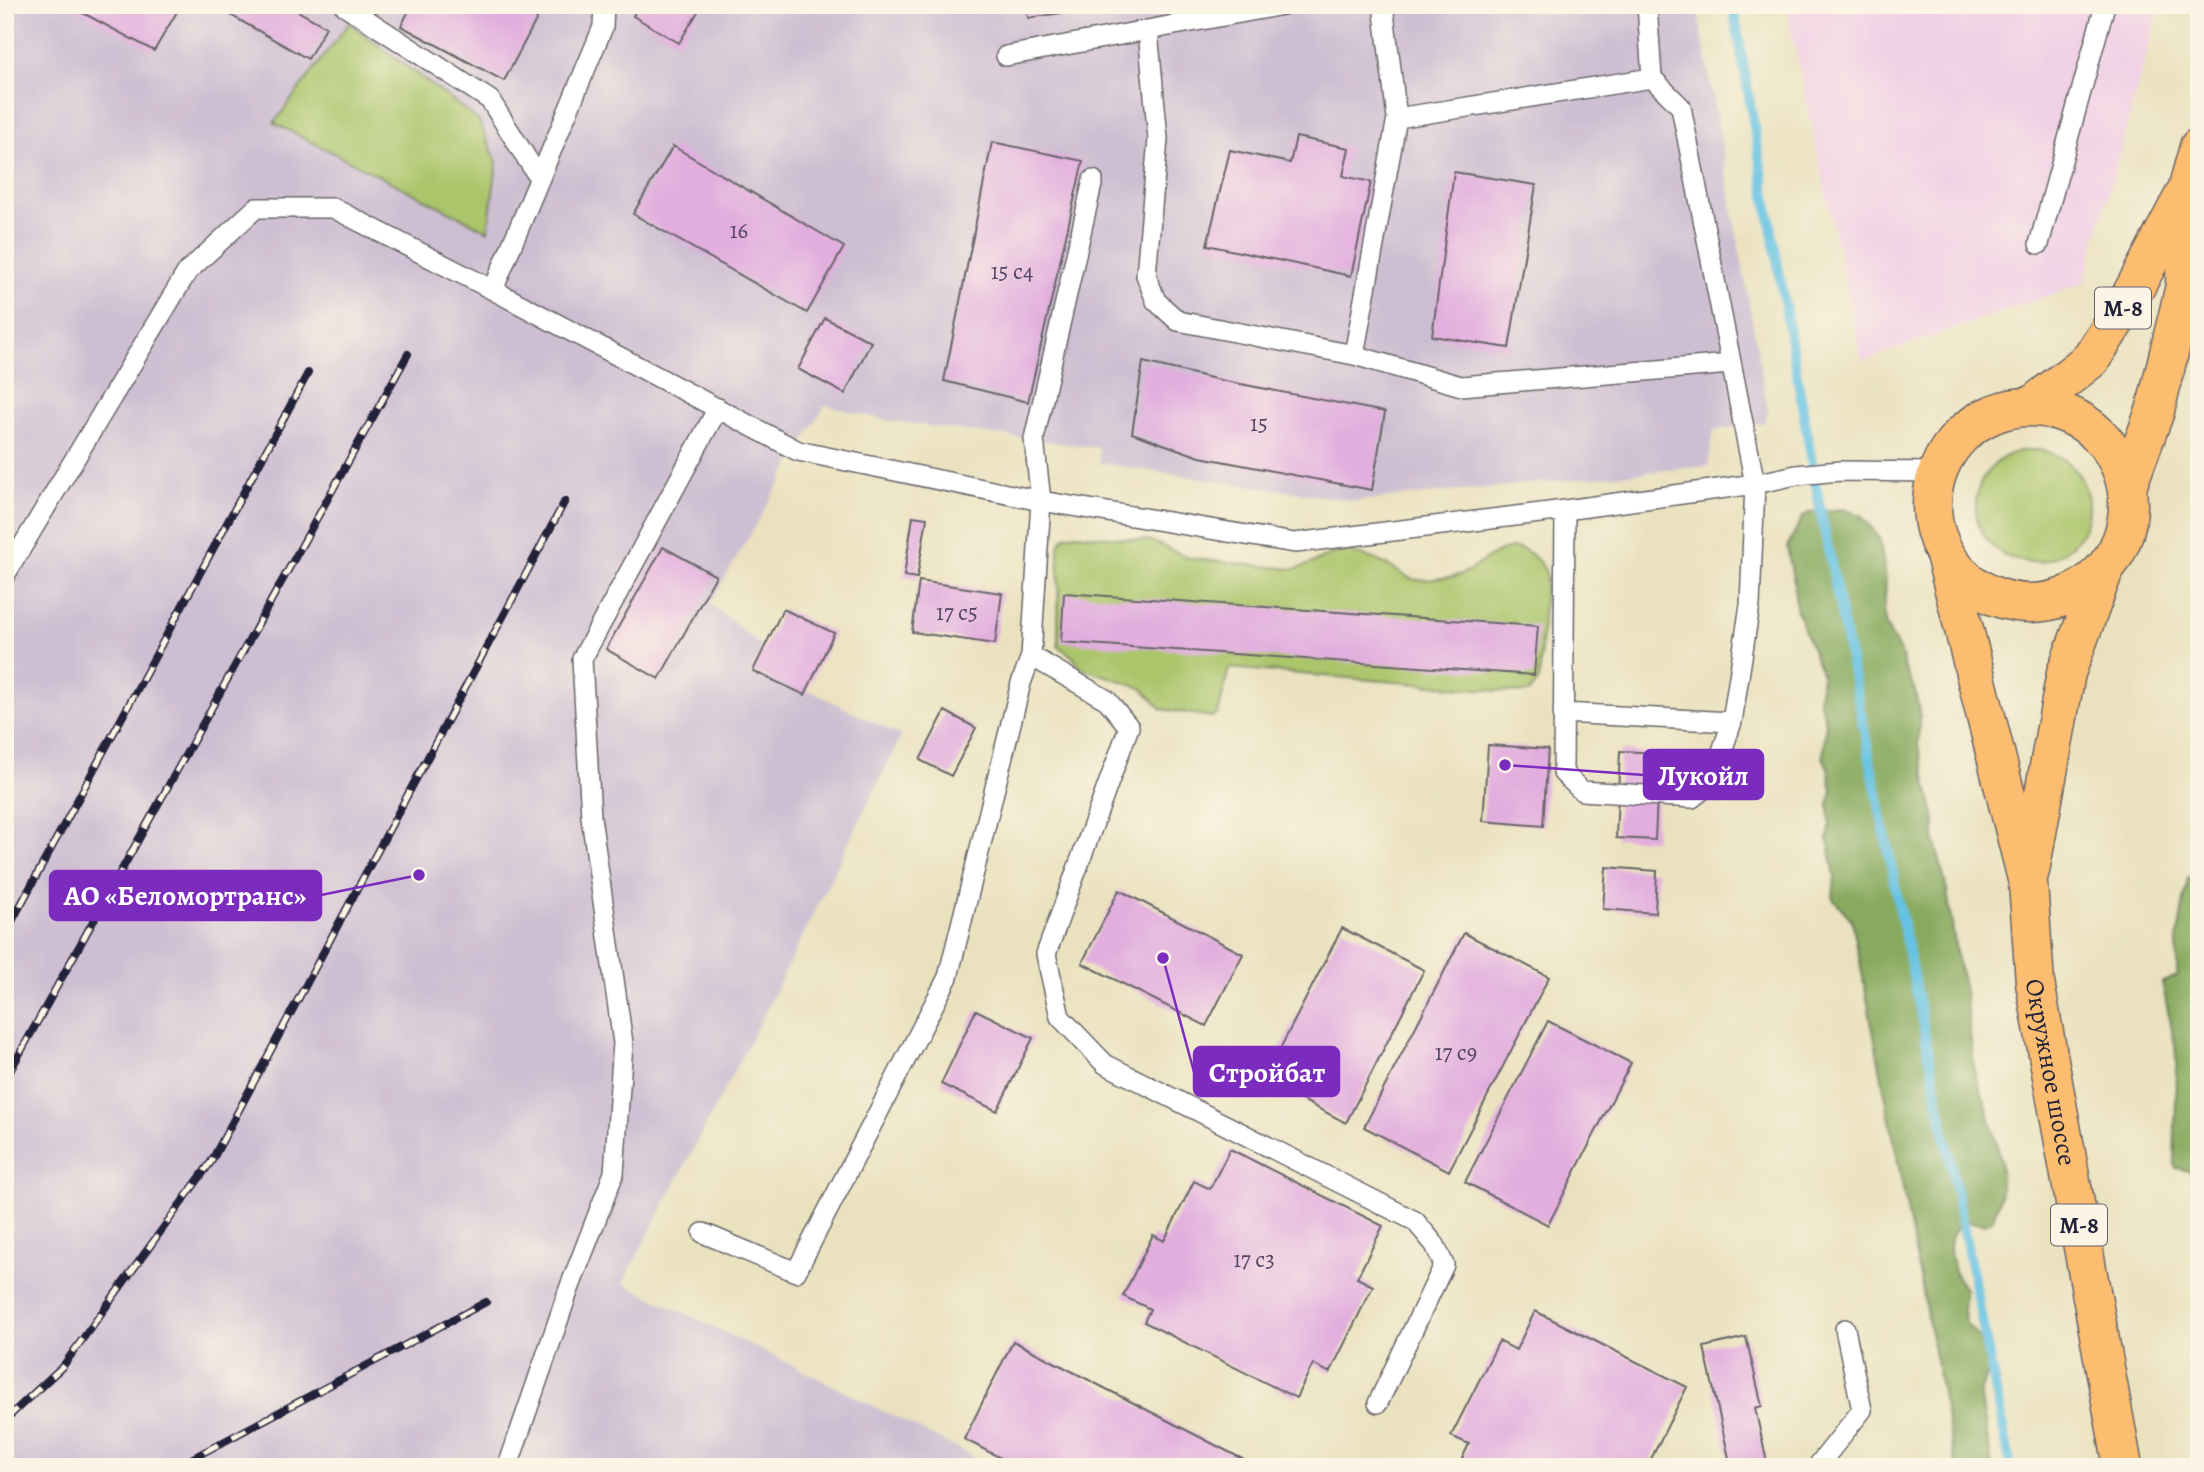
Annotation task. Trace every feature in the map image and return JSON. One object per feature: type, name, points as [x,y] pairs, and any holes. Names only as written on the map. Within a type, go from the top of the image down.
[{"type":"main road","name":"М-8","points":[[2033,405],[2091,359],[2128,301],[2187,190],[2199,147]]},
{"type":"main road","name":"М-8","points":[[2127,487],[2155,411],[2185,286],[2187,190]]},
{"type":"main road","points":[[2033,405],[2055,408],[2076,416],[2095,429],[2110,445],[2127,487],[2127,509],[2116,551],[2090,583],[2072,595],[2053,602],[2011,603],[1973,586],[1957,572],[1945,554],[1937,534],[1934,514],[1939,472],[1959,437],[1975,423],[2003,410],[2033,405]]},
{"type":"main road","name":"Окружное шоссе","points":[[1945,554],[2028,883],[2035,983],[2123,1467]]},
{"type":"main road","name":"Окружное шоссе","points":[[2028,883],[2066,673],[2104,569]]},
{"type":"lane","points":[[344,5],[490,100],[539,178]]},
{"type":"lane","points":[[493,290],[603,27],[604,5]]},
{"type":"lane","points":[[1006,56],[1283,5]]},
{"type":"lane","points":[[1354,355],[1397,118],[1383,5]]},
{"type":"lane","points":[[1565,510],[1563,773],[1582,791],[1692,798],[1712,783],[1732,722],[1750,605],[1755,484],[1681,107],[1652,78],[1647,5]]},
{"type":"lane","points":[[2039,244],[2105,5]]},
{"type":"lane","points":[[1148,31],[1158,139],[1146,275],[1156,301],[1178,321],[1354,355],[1461,386],[1731,364]]},
{"type":"lane","points":[[1397,118],[1652,78]]},
{"type":"lane","points":[[703,1233],[796,1272],[948,977],[1021,683],[1031,656],[1041,501],[1034,439],[1093,180]]},
{"type":"lane","points":[[5,575],[187,272],[256,208],[333,208],[798,451],[1041,501],[1294,543],[1565,510],[1755,484],[1796,475],[1840,471],[1939,472]]},
{"type":"lane","points":[[510,1465],[569,1289],[614,1173],[623,1043],[591,817],[582,659],[718,408]]},
{"type":"lane","points":[[1031,656],[1107,701],[1129,727],[1046,954],[1060,1017],[1105,1064],[1415,1221],[1435,1245],[1444,1265],[1378,1403]]},
{"type":"lane","points":[[1563,713],[1732,722]]},
{"type":"lane","points":[[1817,1467],[1862,1410],[1844,1329]]},
{"type":"shaded area","points":[[5,5],[1697,5],[1768,412],[1764,423],[1714,430],[1708,466],[1355,501],[1099,463],[1099,448],[890,421],[825,405],[710,604],[763,647],[750,674],[813,692],[901,736],[764,1014],[623,1283],[994,1467],[5,1467]]},
{"type":"shaded area","points":[[1786,5],[2160,5],[2084,283],[1862,361]]},
{"type":"green space","points":[[349,23],[478,120],[497,162],[488,231],[274,123]]},
{"type":"green space","points":[[2032,450],[2054,454],[2072,466],[2084,484],[2088,506],[2084,528],[2072,546],[2054,558],[2032,562],[2010,558],[1992,546],[1980,528],[1976,506],[1980,484],[1992,466],[2010,454]]},
{"type":"green space","points":[[1843,509],[1861,515],[1879,537],[1886,579],[1884,617],[1915,690],[1920,716],[1918,745],[1935,820],[1934,837],[1947,890],[1957,959],[1964,985],[1975,1074],[2001,1160],[2001,1194],[1993,1219],[1984,1224],[1969,1223],[1959,1227],[1953,1234],[1950,1245],[1954,1269],[1966,1290],[1963,1307],[1966,1324],[1981,1339],[1990,1368],[1980,1392],[1992,1467],[1956,1467],[1852,920],[1833,899],[1835,876],[1828,840],[1832,791],[1823,757],[1826,722],[1819,699],[1822,675],[1796,608],[1787,547],[1803,516],[1812,512]]},
{"type":"green space","points":[[1077,534],[1151,541],[1189,558],[1292,569],[1329,555],[1353,553],[1382,563],[1412,579],[1421,580],[1458,575],[1496,553],[1518,548],[1537,559],[1546,572],[1539,680],[1530,692],[1524,693],[1229,668],[1218,714],[1212,717],[1162,709],[1142,688],[1082,668],[1071,655],[1058,646],[1059,545],[1065,536]]},
{"type":"green space","points":[[2188,878],[2199,879],[2199,1180],[2189,1171],[2176,1168],[2174,1161],[2177,1070],[2175,1045],[2162,982],[2177,976],[2177,940]]},
{"type":"building","points":[[68,5],[181,5],[154,51]]},
{"type":"building","points":[[213,5],[287,5],[326,27],[308,59]]},
{"type":"building","points":[[412,5],[544,5],[504,81],[401,26]]},
{"type":"building","points":[[639,5],[702,5],[679,43],[633,16]]},
{"type":"building","points":[[1025,5],[1104,5],[1104,7],[1028,18]]},
{"type":"building","points":[[1296,137],[1349,148],[1343,176],[1371,182],[1351,276],[1207,245],[1230,150],[1290,163]]},
{"type":"building","points":[[992,142],[1083,161],[1028,402],[944,381]]},
{"type":"building","points":[[673,146],[844,247],[807,313],[633,214]]},
{"type":"building","points":[[1454,172],[1536,185],[1509,348],[1432,336]]},
{"type":"building","points":[[825,318],[871,342],[845,394],[798,369]]},
{"type":"building","points":[[1143,362],[1385,412],[1372,490],[1200,457],[1132,433]]},
{"type":"building","points":[[913,516],[927,518],[917,578],[904,576]]},
{"type":"building","points":[[663,547],[716,576],[659,679],[606,649]]},
{"type":"building","points":[[919,581],[1002,593],[995,644],[912,632]]},
{"type":"building","points":[[1064,593],[1538,626],[1534,675],[1061,642]]},
{"type":"building","points":[[783,609],[834,633],[805,695],[753,671]]},
{"type":"building","points":[[945,711],[976,728],[951,776],[920,760]]},
{"type":"building","points":[[1488,745],[1548,749],[1543,826],[1483,821]]},
{"type":"building","points":[[1620,751],[1659,753],[1655,840],[1616,838]]},
{"type":"building","points":[[1606,867],[1657,871],[1655,913],[1603,909]]},
{"type":"building","points":[[1119,890],[1243,954],[1206,1026],[1082,963]]},
{"type":"building","points":[[1342,928],[1424,970],[1346,1123],[1264,1080]]},
{"type":"building","points":[[1464,933],[1549,977],[1449,1171],[1364,1127]]},
{"type":"building","points":[[976,1010],[1033,1038],[997,1111],[941,1084]]},
{"type":"building","points":[[1548,1021],[1631,1063],[1548,1225],[1465,1182]]},
{"type":"building","points":[[1230,1149],[1383,1226],[1357,1278],[1373,1286],[1330,1373],[1313,1364],[1296,1398],[1144,1322],[1150,1309],[1123,1296],[1153,1235],[1164,1241],[1194,1181],[1210,1189]]},
{"type":"building","points":[[1535,1311],[1687,1387],[1647,1467],[1458,1467],[1469,1444],[1451,1436],[1499,1341],[1516,1350]]},
{"type":"building","points":[[1746,1337],[1762,1406],[1755,1408],[1768,1467],[1731,1467],[1704,1347]]},
{"type":"building","points":[[1013,1341],[1258,1467],[1018,1467],[964,1439]]},
{"type":"waterway","points":[[1733,5],[1819,503],[2011,1467]]},
{"type":"railway","points":[[5,1080],[408,354]]},
{"type":"railway","points":[[5,934],[308,373]]},
{"type":"railway","points":[[5,1420],[63,1366],[211,1162],[565,501]]},
{"type":"railway","points":[[176,1467],[486,1302]]},
{"type":"place","name":"Лукойл","points":[[1505,765]]},
{"type":"place","name":"АО «Беломортранс»","points":[[419,875]]},
{"type":"place","name":"Стройбат","points":[[1163,958]]}]
